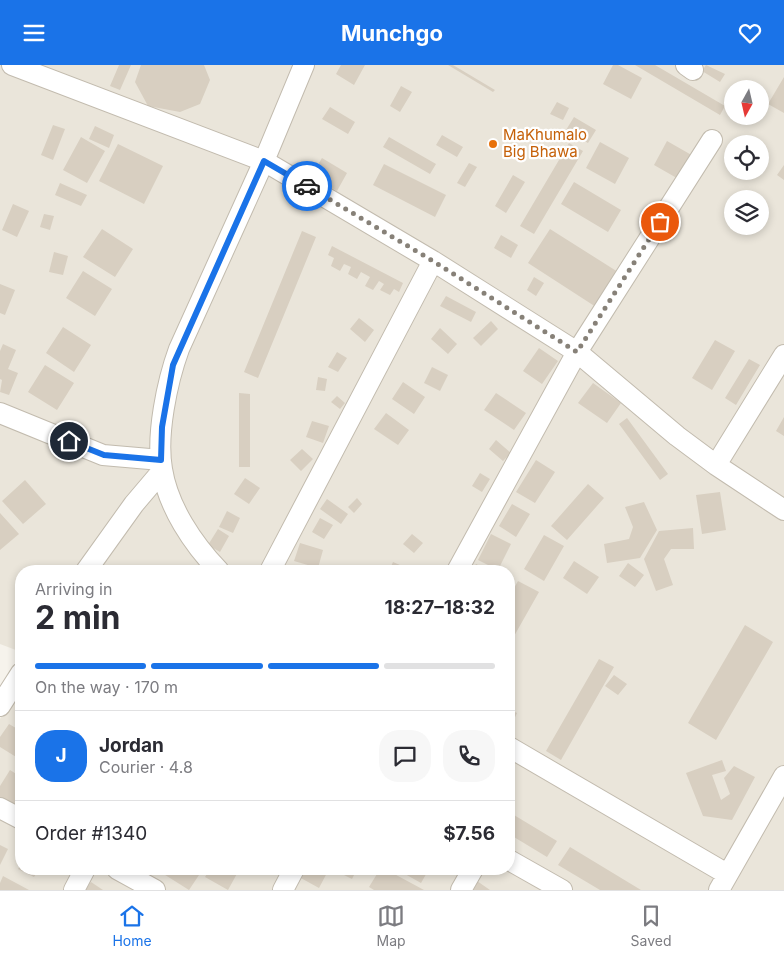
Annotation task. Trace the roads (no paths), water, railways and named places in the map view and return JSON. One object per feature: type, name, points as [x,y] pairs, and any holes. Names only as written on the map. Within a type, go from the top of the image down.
[{"type":"street","points":[[12,65],[264,161],[433,261],[577,352],[716,465],[784,509]]},
{"type":"street","points":[[214,565],[194,542],[183,523],[161,466],[162,432],[173,365],[264,161],[304,65]]},
{"type":"street","points":[[460,565],[577,352],[712,140]]},
{"type":"street","points":[[273,565],[433,261]]},
{"type":"street","points":[[716,465],[784,355]]},
{"type":"street","points":[[0,413],[104,455],[161,466]]},
{"type":"street","points":[[90,565],[161,466]]},
{"type":"street","points":[[0,706],[15,682]]},
{"type":"street","points":[[515,751],[723,882],[783,782]]},
{"type":"street","points":[[0,809],[15,816]]},
{"type":"street","points":[[515,863],[562,890]]},
{"type":"street","points":[[74,890],[82,875]]},
{"type":"street","points":[[128,875],[155,890]]},
{"type":"street","points":[[283,890],[291,875]]},
{"type":"street","points":[[461,890],[470,875]]},
{"type":"place","name":"MaKhumalo Big Bhawa","points":[[493,144]]}]
